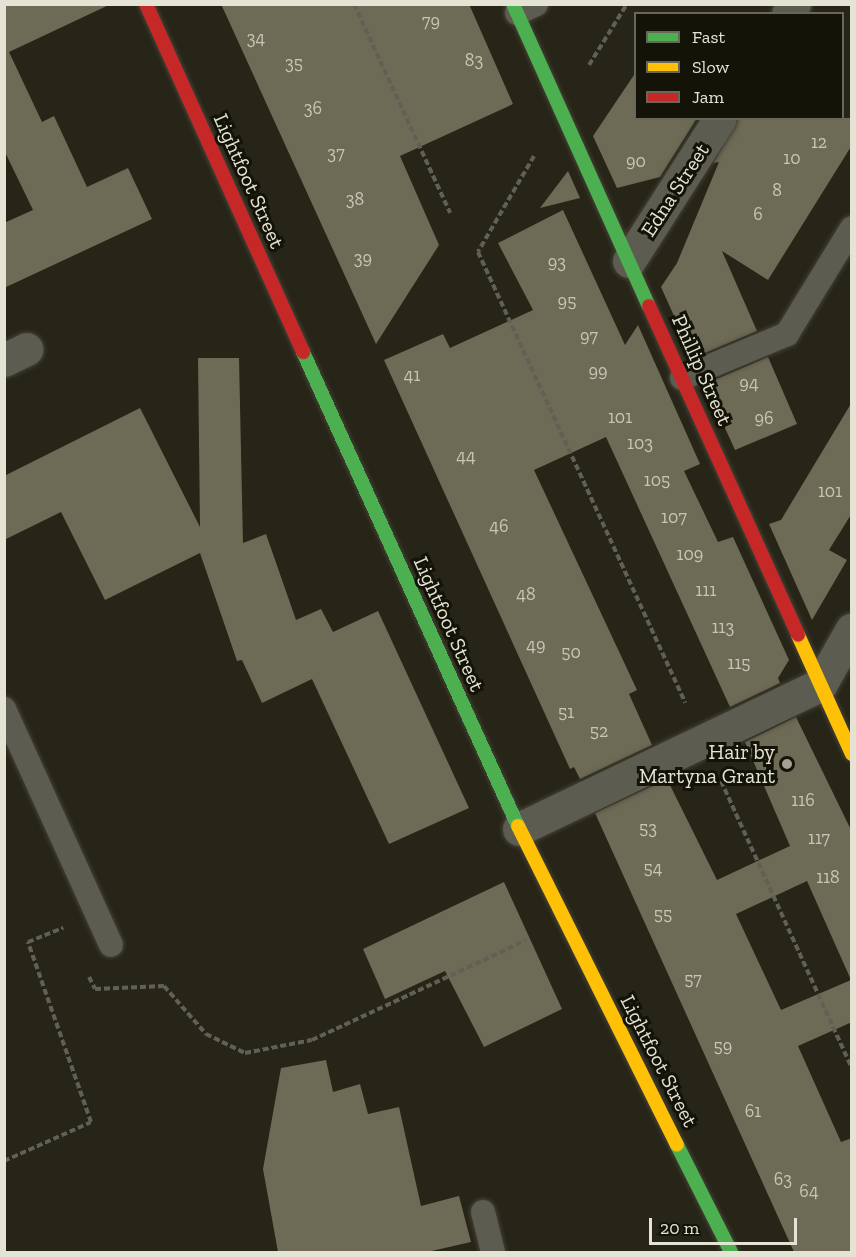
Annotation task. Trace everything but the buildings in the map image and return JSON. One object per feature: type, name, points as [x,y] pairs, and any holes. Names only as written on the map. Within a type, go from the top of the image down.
[{"type":"street","name":"Lightfoot Street","points":[[146,4],[519,829],[731,1252]]},
{"type":"street","name":"Phillip Street","points":[[522,8],[561,110],[852,754]]},
{"type":"street","name":"Edna Street","points":[[629,261],[719,120]]},
{"type":"street","points":[[519,829],[820,685],[852,629]]},
{"type":"lane","points":[[682,378],[787,334],[852,228]]},
{"type":"lane","points":[[4,709],[111,945]]},
{"type":"lane","points":[[483,1212],[493,1252]]},
{"type":"path","points":[[354,4],[450,213]]},
{"type":"path","points":[[627,4],[561,110],[478,252],[852,1068]]},
{"type":"path","points":[[85,969],[95,989],[164,986],[206,1034],[245,1053],[312,1040],[565,922]]},
{"type":"path","points":[[4,1161],[91,1122],[28,942],[63,928],[69,938]]},
{"type":"traffic: fast","points":[[513,4],[649,306]]},
{"type":"traffic: fast","points":[[303,352],[518,826]]},
{"type":"traffic: fast","points":[[677,1145],[731,1252]]},
{"type":"traffic: slow","points":[[798,635],[852,754]]},
{"type":"traffic: slow","points":[[518,826],[677,1145]]},
{"type":"traffic: jam","points":[[146,4],[303,352]]},
{"type":"traffic: jam","points":[[649,306],[798,635]]},
{"type":"place","name":"Hair by Martyna Grant","points":[[787,764]]}]
